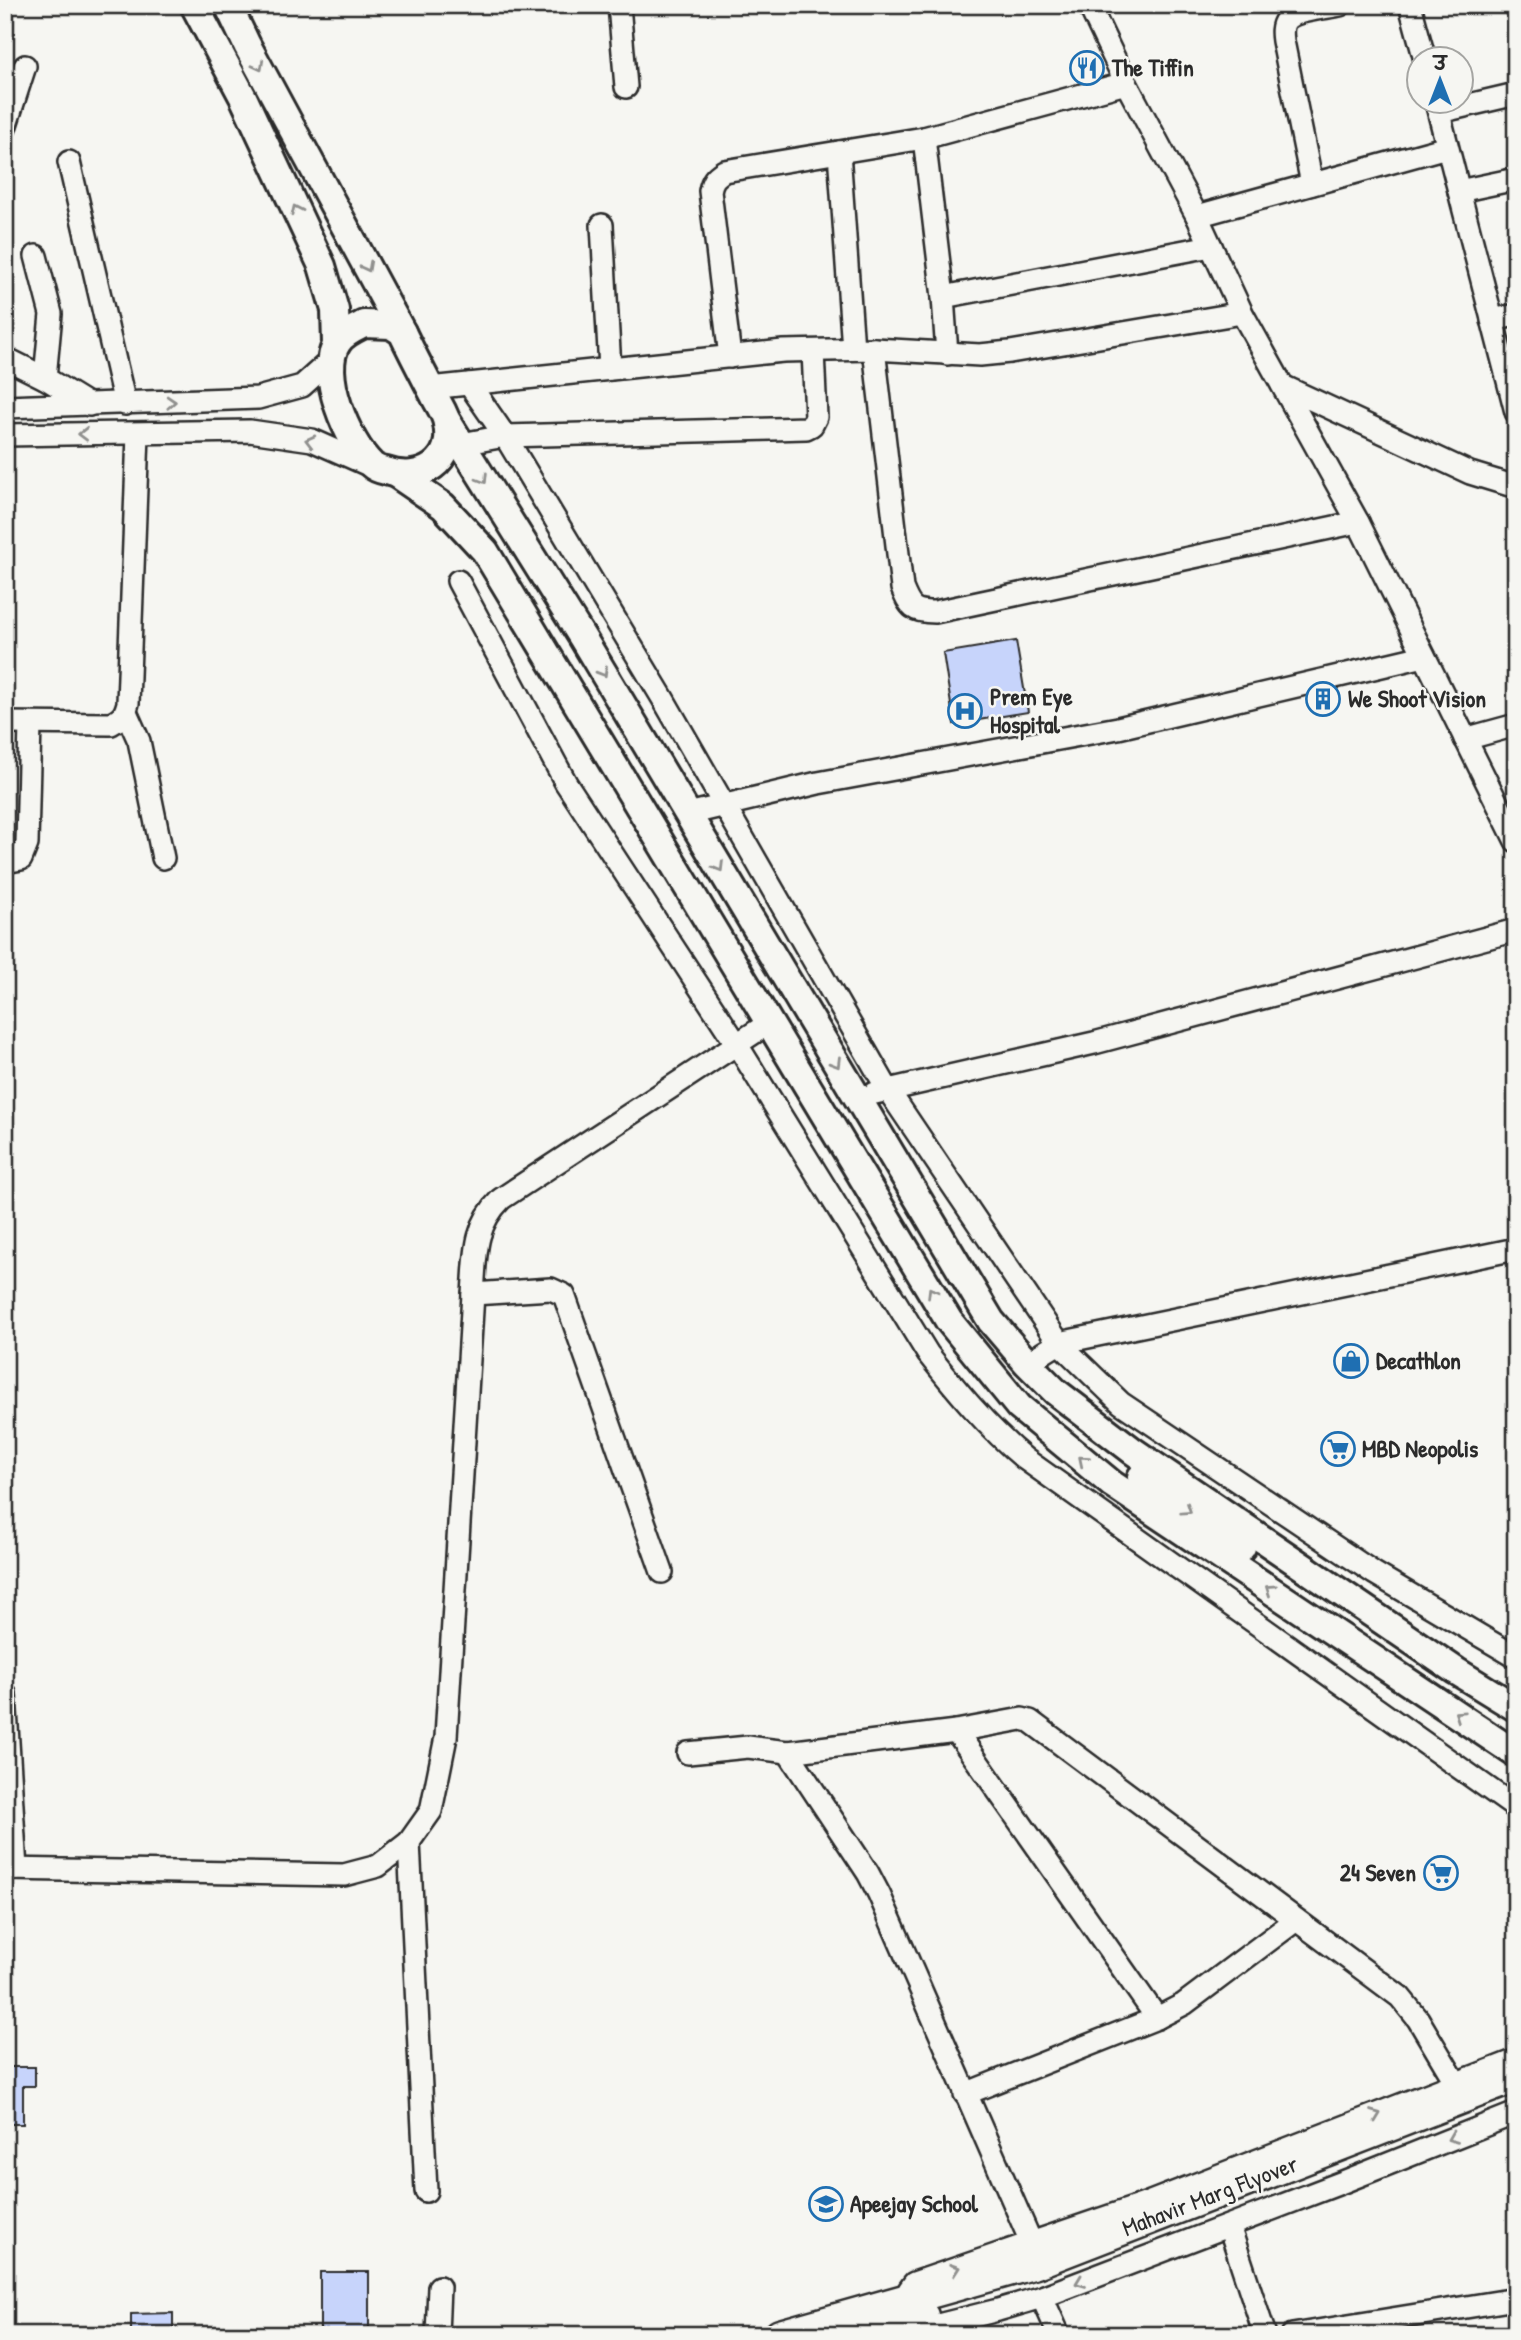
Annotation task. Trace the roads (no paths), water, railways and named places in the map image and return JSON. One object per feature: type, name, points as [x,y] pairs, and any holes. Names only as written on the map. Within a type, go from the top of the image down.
[{"type":"highway","name":"Mahavir Marg Flyover","points":[[914,2309],[1516,2077]]},
{"type":"highway","name":"Mahavir Marg Flyover","points":[[914,2309],[1138,2245],[1516,2096]]},
{"type":"highway","points":[[780,2335],[914,2309]]},
{"type":"highway","points":[[863,2335],[914,2309]]},
{"type":"main road","points":[[194,5],[243,97],[322,266],[335,310],[331,380],[340,410],[353,438],[384,470],[443,506],[485,551],[949,1321],[1018,1406],[1112,1484],[1516,1754]]},
{"type":"main road","points":[[234,11],[447,421],[582,636],[991,1321],[1056,1392],[1133,1451],[1456,1671],[1516,1708]]},
{"type":"main road","points":[[333,352],[346,333],[364,324],[391,325],[402,332]]},
{"type":"main road","points":[[384,470],[416,474],[431,469],[442,457],[449,439],[447,421]]},
{"type":"main road","points":[[1056,1392],[1061,1410],[1075,1423],[1176,1503],[1516,1726]]},
{"type":"street","points":[[619,5],[626,87]]},
{"type":"street","points":[[1088,5],[1197,216],[1242,313],[1358,522],[1516,841]]},
{"type":"street","points":[[1312,184],[1282,29],[1285,20],[1293,15],[1340,5]]},
{"type":"street","points":[[1410,5],[1421,46]]},
{"type":"street","points":[[5,128],[25,66]]},
{"type":"street","points":[[730,357],[710,191],[715,176],[724,171],[924,138],[1126,83]]},
{"type":"street","points":[[1476,101],[1516,94]]},
{"type":"street","points":[[1440,116],[1516,412]]},
{"type":"street","points":[[924,138],[947,354]]},
{"type":"street","points":[[1197,216],[1447,147]]},
{"type":"street","points":[[839,152],[864,349],[902,588],[909,604],[919,612],[935,612],[1358,522]]},
{"type":"street","points":[[69,162],[125,404]]},
{"type":"street","points":[[1458,191],[1516,179]]},
{"type":"street","points":[[602,225],[610,369]]},
{"type":"street","points":[[943,297],[1210,246]]},
{"type":"street","points":[[36,256],[51,314],[46,378]]},
{"type":"street","points":[[430,388],[783,351],[864,349],[980,355],[1242,313]]},
{"type":"street","points":[[1492,320],[1516,315]]},
{"type":"street","points":[[461,444],[505,436],[806,428],[813,425],[816,417],[813,351]]},
{"type":"street","points":[[5,407],[258,398],[302,386],[333,352]]},
{"type":"street","points":[[5,358],[46,378],[89,405]]},
{"type":"street","points":[[469,384],[505,436],[662,697],[888,1090],[1059,1343],[1121,1403],[1374,1573],[1516,1657]]},
{"type":"street","points":[[1285,387],[1470,473],[1516,487]]},
{"type":"street","points":[[5,435],[250,431],[312,440],[384,470]]},
{"type":"street","points":[[5,723],[111,724],[122,718],[126,712],[138,433]]},
{"type":"street","points":[[458,581],[566,783],[736,1043],[928,1354],[997,1436],[1024,1459],[1516,1808]]},
{"type":"street","points":[[688,814],[818,783],[1118,728],[1424,656]]},
{"type":"street","points":[[126,712],[139,741],[163,858]]},
{"type":"street","points":[[5,862],[21,859],[27,844],[30,724]]},
{"type":"street","points":[[1465,739],[1516,725]]},
{"type":"street","points":[[856,1097],[1094,1043],[1516,930]]},
{"type":"street","points":[[5,1693],[11,1869],[344,1875],[378,1866],[409,1842],[432,1811],[446,1737],[473,1293],[478,1238],[489,1211],[501,1199],[769,1023]]},
{"type":"street","points":[[1027,1363],[1059,1343],[1516,1249]]},
{"type":"street","points":[[473,1293],[551,1289],[564,1294],[662,1572]]},
{"type":"street","points":[[688,1753],[748,1747],[788,1752],[1021,1720],[1036,1723],[1400,1997],[1418,2019],[1456,2083]]},
{"type":"street","points":[[956,1731],[1157,2018]]},
{"type":"street","points":[[788,1752],[879,1894],[1031,2242]]},
{"type":"street","points":[[409,1842],[426,2191]]},
{"type":"street","points":[[965,2094],[1157,2018],[1184,2004],[1296,1920]]},
{"type":"street","points":[[1516,2060],[1145,2204],[914,2283],[914,2309],[922,2329],[998,2311],[1042,2297],[1516,2113]]},
{"type":"street","points":[[1229,2226],[1265,2335]]},
{"type":"street","points":[[437,2335],[439,2287]]},
{"type":"street","points":[[1042,2297],[1059,2335]]},
{"type":"street","points":[[1292,2335],[1422,2325],[1516,2299]]},
{"type":"place","name":"The Tiffin","points":[[1087,68]]},
{"type":"place","name":"We Shoot Vision","points":[[1323,699]]},
{"type":"place","name":"Prem Eye Hospital","points":[[965,711]]},
{"type":"place","name":"Decathlon","points":[[1351,1361]]},
{"type":"place","name":"MBD Neopolis","points":[[1338,1449]]},
{"type":"place","name":"24 Seven","points":[[1441,1873]]},
{"type":"place","name":"Apeejay School","points":[[826,2204]]}]
